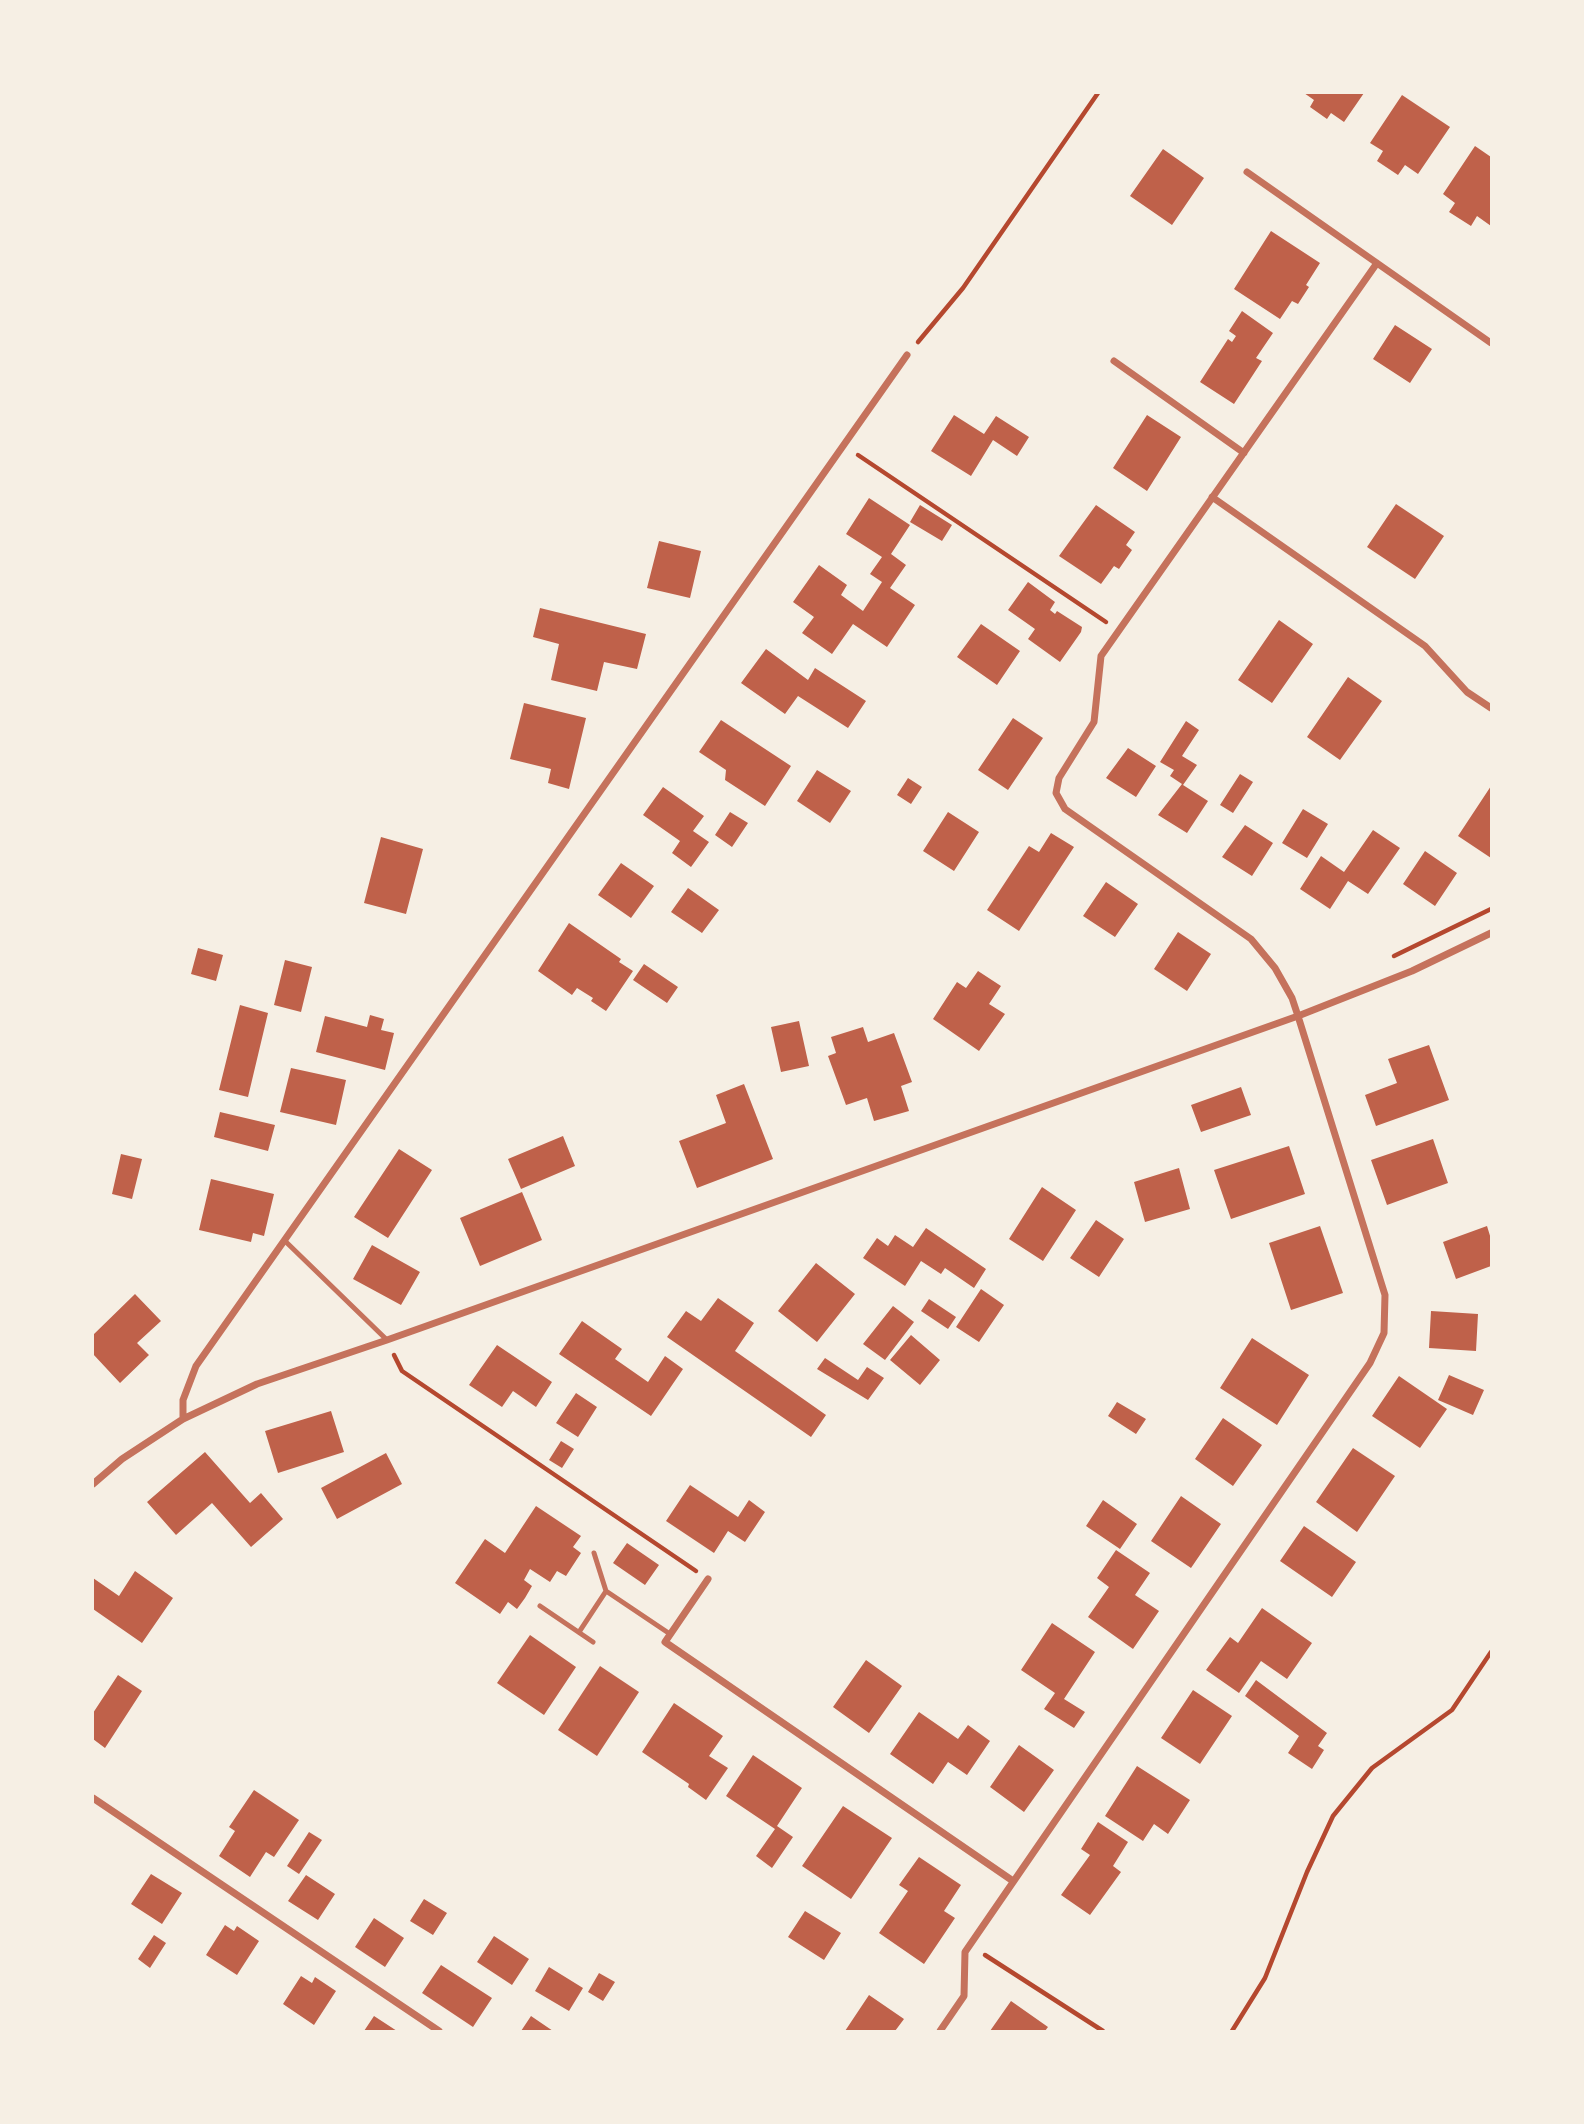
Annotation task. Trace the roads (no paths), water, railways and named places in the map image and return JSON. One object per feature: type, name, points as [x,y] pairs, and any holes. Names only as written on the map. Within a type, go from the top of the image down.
[{"type":"street","points":[[1247,172],[1491,343]]},
{"type":"street","points":[[940,2031],[964,1996],[965,1952],[1370,1363],[1384,1333],[1385,1295],[1292,998],[1275,968],[1251,939],[1065,809],[1056,793],[1059,778],[1094,722],[1101,656],[1377,263]]},
{"type":"street","points":[[183,1419],[184,1400],[196,1366],[907,355]]},
{"type":"street","points":[[1114,361],[1244,453]]},
{"type":"street","points":[[1212,497],[1425,646],[1468,692],[1491,708]]},
{"type":"street","points":[[93,1484],[122,1459],[183,1419],[257,1384],[1298,1016],[1412,971],[1491,933]]},
{"type":"street","points":[[708,1579],[664,1642],[1013,1881]]},
{"type":"street","points":[[93,1798],[439,2031]]},
{"type":"lane","points":[[284,1240],[387,1340]]},
{"type":"lane","points":[[594,1553],[606,1591],[670,1634]]},
{"type":"lane","points":[[579,1632],[606,1591]]},
{"type":"lane","points":[[540,1606],[593,1642]]}]
